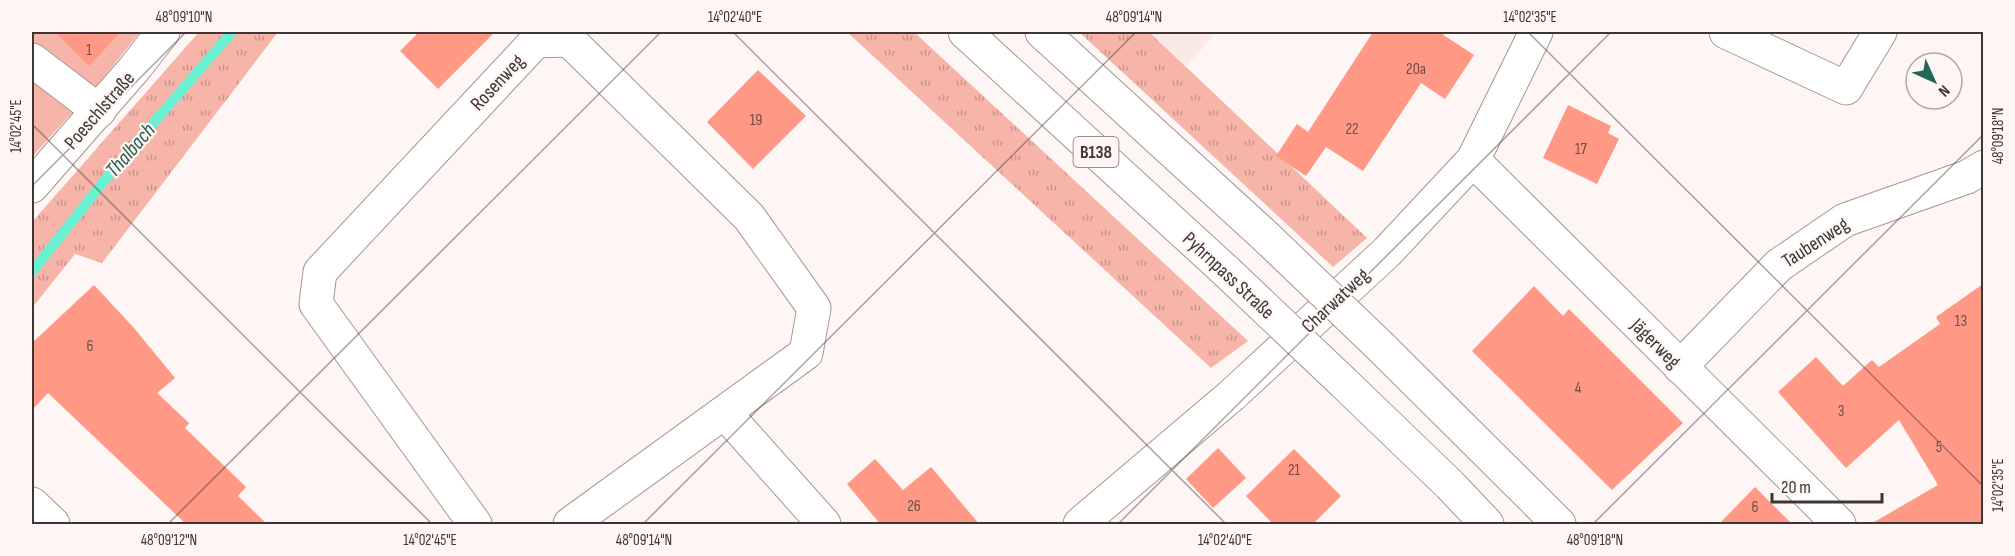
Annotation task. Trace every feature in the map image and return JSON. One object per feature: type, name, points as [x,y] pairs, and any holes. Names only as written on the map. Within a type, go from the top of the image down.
[{"type":"street","name":"Poeschlstraße","points":[[32,186],[99,111],[163,32]]},
{"type":"street","name":"Pyhrnpass Straße","points":[[965,32],[1227,272],[1450,484],[1487,525]]},
{"type":"street","name":"B138","points":[[1042,32],[1264,235],[1382,348],[1559,525]]},
{"type":"street","name":"Charwatweg","points":[[1080,525],[1232,395],[1387,252],[1473,160],[1536,32]]},
{"type":"street","points":[[1726,32],[1846,88],[1880,32]]},
{"type":"street","name":"Rosenweg","points":[[475,525],[316,304],[320,272],[536,41],[569,40],[749,217],[814,308],[806,353],[570,525]]},
{"type":"street","points":[[32,60],[99,111]]},
{"type":"street","name":"Jägerweg","points":[[1473,160],[1839,525]]},
{"type":"street","name":"Taubenweg","points":[[1680,367],[1779,265],[1845,220],[1967,177],[1983,167]]},
{"type":"street","points":[[725,412],[824,525]]},
{"type":"street","points":[[32,504],[53,525]]},
{"type":"shaded area","points":[[1149,32],[1217,32],[1186,66]]},
{"type":"green space","points":[[32,32],[140,32],[100,82],[32,157]]},
{"type":"green space","points":[[199,32],[278,32],[102,263],[75,254],[32,308],[32,222]]},
{"type":"green space","points":[[847,32],[914,32],[1248,341],[1211,368]]},
{"type":"green space","points":[[1079,32],[1149,32],[1367,238],[1333,267]]},
{"type":"building","points":[[55,32],[121,32],[89,66]]},
{"type":"building","points":[[419,32],[495,32],[438,89],[400,51]]},
{"type":"building","points":[[1373,32],[1439,32],[1474,55],[1445,99],[1421,83],[1363,171],[1326,147],[1306,176],[1276,156],[1297,124],[1308,132]]},
{"type":"building","points":[[758,70],[806,116],[753,169],[707,122]]},
{"type":"building","points":[[1568,105],[1611,126],[1608,133],[1619,139],[1597,184],[1543,158]]},
{"type":"building","points":[[1983,284],[1983,525],[1869,525],[1938,485],[1899,420],[1846,468],[1778,392],[1816,357],[1843,386],[1872,360],[1879,367],[1940,324],[1936,317]]},
{"type":"building","points":[[94,285],[134,328],[175,378],[157,393],[189,423],[185,428],[246,487],[238,496],[268,525],[187,525],[48,393],[32,410],[32,343]]},
{"type":"building","points":[[1534,286],[1563,316],[1569,309],[1683,423],[1612,490],[1472,351]]},
{"type":"building","points":[[1218,448],[1246,478],[1213,508],[1186,479]]},
{"type":"building","points":[[1294,449],[1341,496],[1312,525],[1274,525],[1246,496]]},
{"type":"building","points":[[875,459],[903,490],[931,467],[980,525],[881,525],[847,484]]},
{"type":"building","points":[[1755,487],[1793,525],[1718,525]]},
{"type":"waterway","name":"Thalbach","points":[[32,272],[111,172],[232,32]]}]
